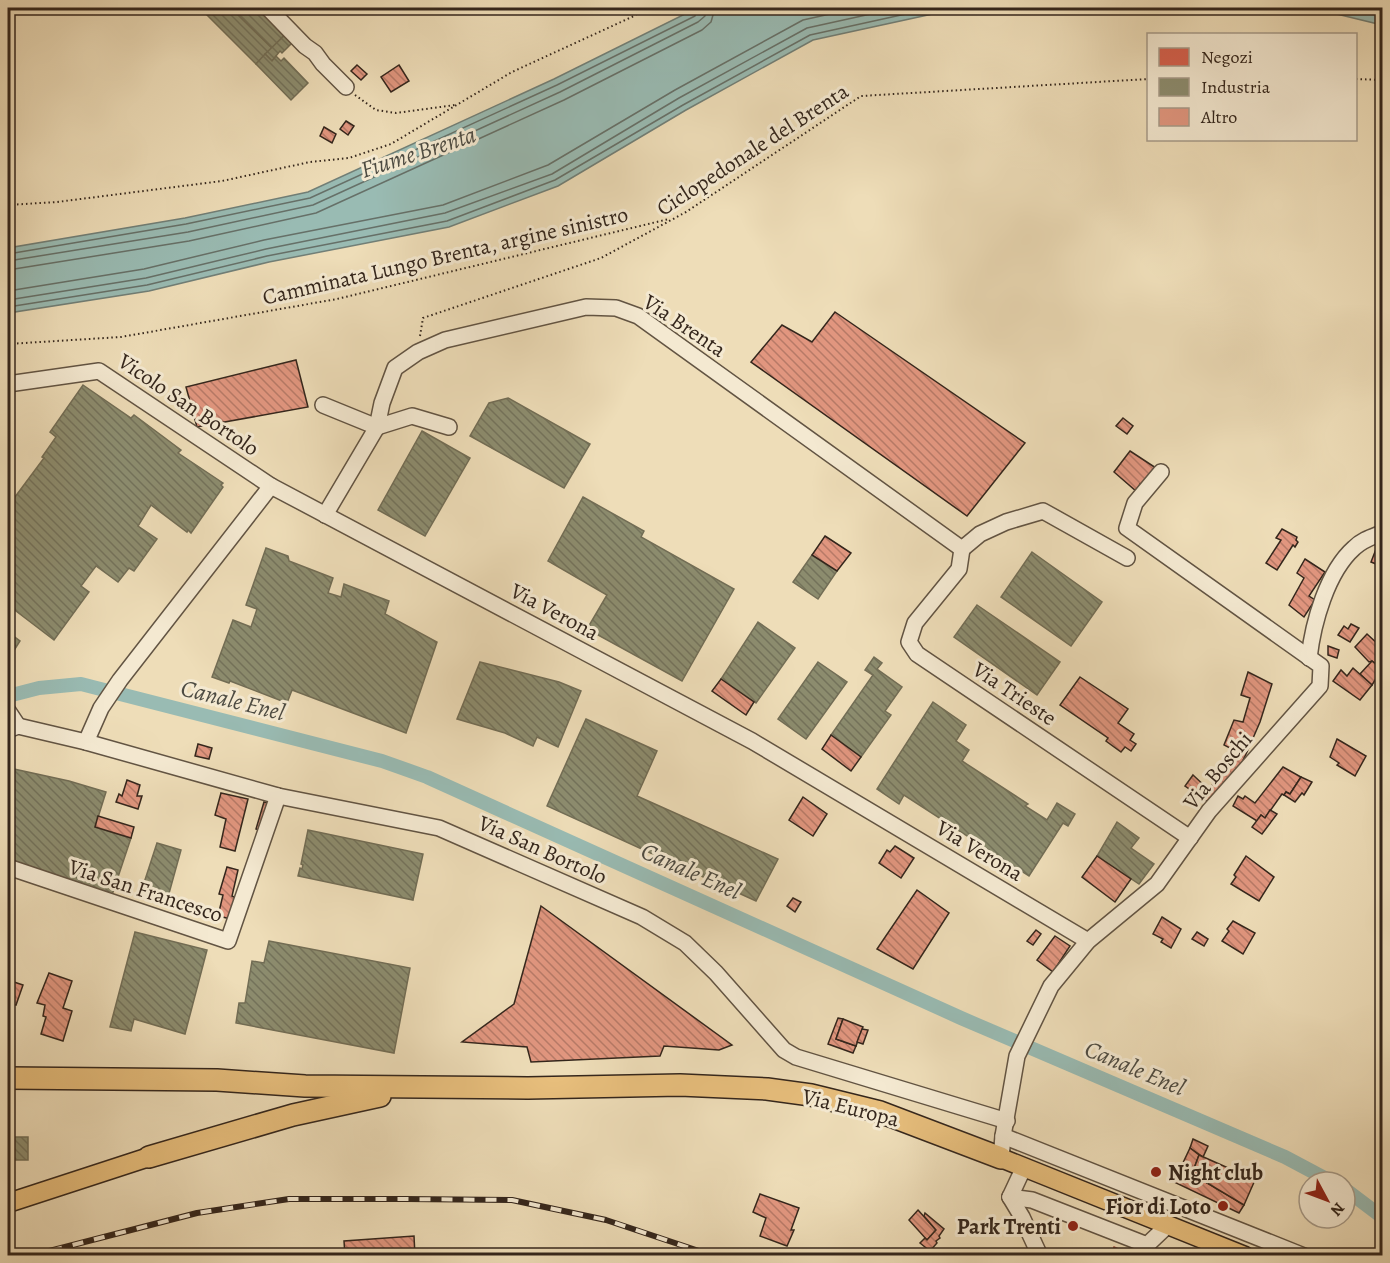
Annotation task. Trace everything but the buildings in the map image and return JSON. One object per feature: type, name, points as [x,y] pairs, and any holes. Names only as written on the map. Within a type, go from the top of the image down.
[{"type":"highway","points":[[8,1078],[217,1080],[305,1086],[431,1087]]},
{"type":"highway","name":"Via Europa","points":[[431,1087],[680,1085],[789,1092],[840,1101],[880,1112],[1001,1158]]},
{"type":"highway","points":[[8,1090],[229,1093],[305,1086]]},
{"type":"highway","points":[[149,1157],[321,1108],[431,1087]]},
{"type":"main road","points":[[8,1203],[149,1157]]},
{"type":"main road","name":"Via Europa","points":[[1001,1158],[1245,1256]]},
{"type":"street","points":[[268,8],[305,46],[315,53],[346,87]]},
{"type":"street","name":"Via Brenta","points":[[325,515],[377,427],[382,403],[395,368],[418,352],[445,340],[586,307],[616,308],[638,316],[962,549]]},
{"type":"street","name":"Vicolo San Bortolo","points":[[8,384],[99,371],[271,486]]},
{"type":"street","points":[[323,405],[377,427],[412,416],[449,428]]},
{"type":"street","name":"Via Boschi","points":[[1001,1158],[1017,1056],[1051,986],[1088,941],[1157,884],[1209,811],[1320,686],[1321,666],[1127,528],[1135,503],[1161,472]]},
{"type":"street","points":[[86,742],[101,708],[120,680],[271,486]]},
{"type":"street","name":"Via Verona","points":[[271,486],[752,741],[1088,941]]},
{"type":"street","points":[[962,549],[980,534],[1006,522],[1043,511],[1127,558]]},
{"type":"street","points":[[1309,658],[1312,630],[1338,567],[1353,548],[1362,541],[1383,533]]},
{"type":"street","name":"Via Trieste","points":[[962,549],[959,569],[915,623],[909,642],[916,654],[1190,838]]},
{"type":"street","points":[[8,711],[13,728]]},
{"type":"street","name":"Via San Bortolo","points":[[13,728],[86,742],[278,796],[439,828],[642,917],[685,943],[716,973],[784,1050],[796,1057],[1007,1120]]},
{"type":"street","name":"Via San Francesco","points":[[8,867],[228,940],[278,796]]},
{"type":"street","points":[[1003,1136],[1304,1256]]},
{"type":"street","points":[[1010,1197],[1024,1167]]},
{"type":"street","points":[[1010,1197],[1032,1200],[1147,1245],[1167,1226]]},
{"type":"street","points":[[1010,1197],[1040,1256]]},
{"type":"path","points":[[8,205],[57,202],[222,181],[310,162],[349,158],[391,144],[512,72],[634,16],[644,8]]},
{"type":"path","name":"Ciclopedonale del Brenta","points":[[418,352],[423,318],[601,258],[675,218],[861,96],[1147,79]]},
{"type":"path","points":[[1357,79],[1383,80]]},
{"type":"path","points":[[346,87],[376,110],[396,113],[456,105]]},
{"type":"path","name":"Camminata Lungo Brenta, argine sinistro","points":[[8,344],[121,337],[337,299],[675,218]]},
{"type":"water","name":"Fiume Brenta","points":[[697,8],[960,8],[813,40],[686,110],[558,186],[449,227],[269,262],[149,291],[8,313],[8,248],[185,218],[308,192],[554,79]]},
{"type":"water","points":[[1312,8],[1382,8],[1382,25]]},
{"type":"waterway","name":"Canale Enel","points":[[8,696],[39,688],[81,684],[382,761],[427,777],[961,1018],[1285,1157],[1309,1170]]},
{"type":"waterway","name":"Canale Enel","points":[[1357,1198],[1382,1217]]},
{"type":"railway","points":[[30,1256],[197,1213],[289,1199],[512,1200],[606,1220],[714,1256]]},
{"type":"place","name":"Night club","points":[[1156,1172]]},
{"type":"place","name":"Fior di Loto","points":[[1223,1206]]},
{"type":"place","name":"Park Trenti","points":[[1073,1226]]}]
